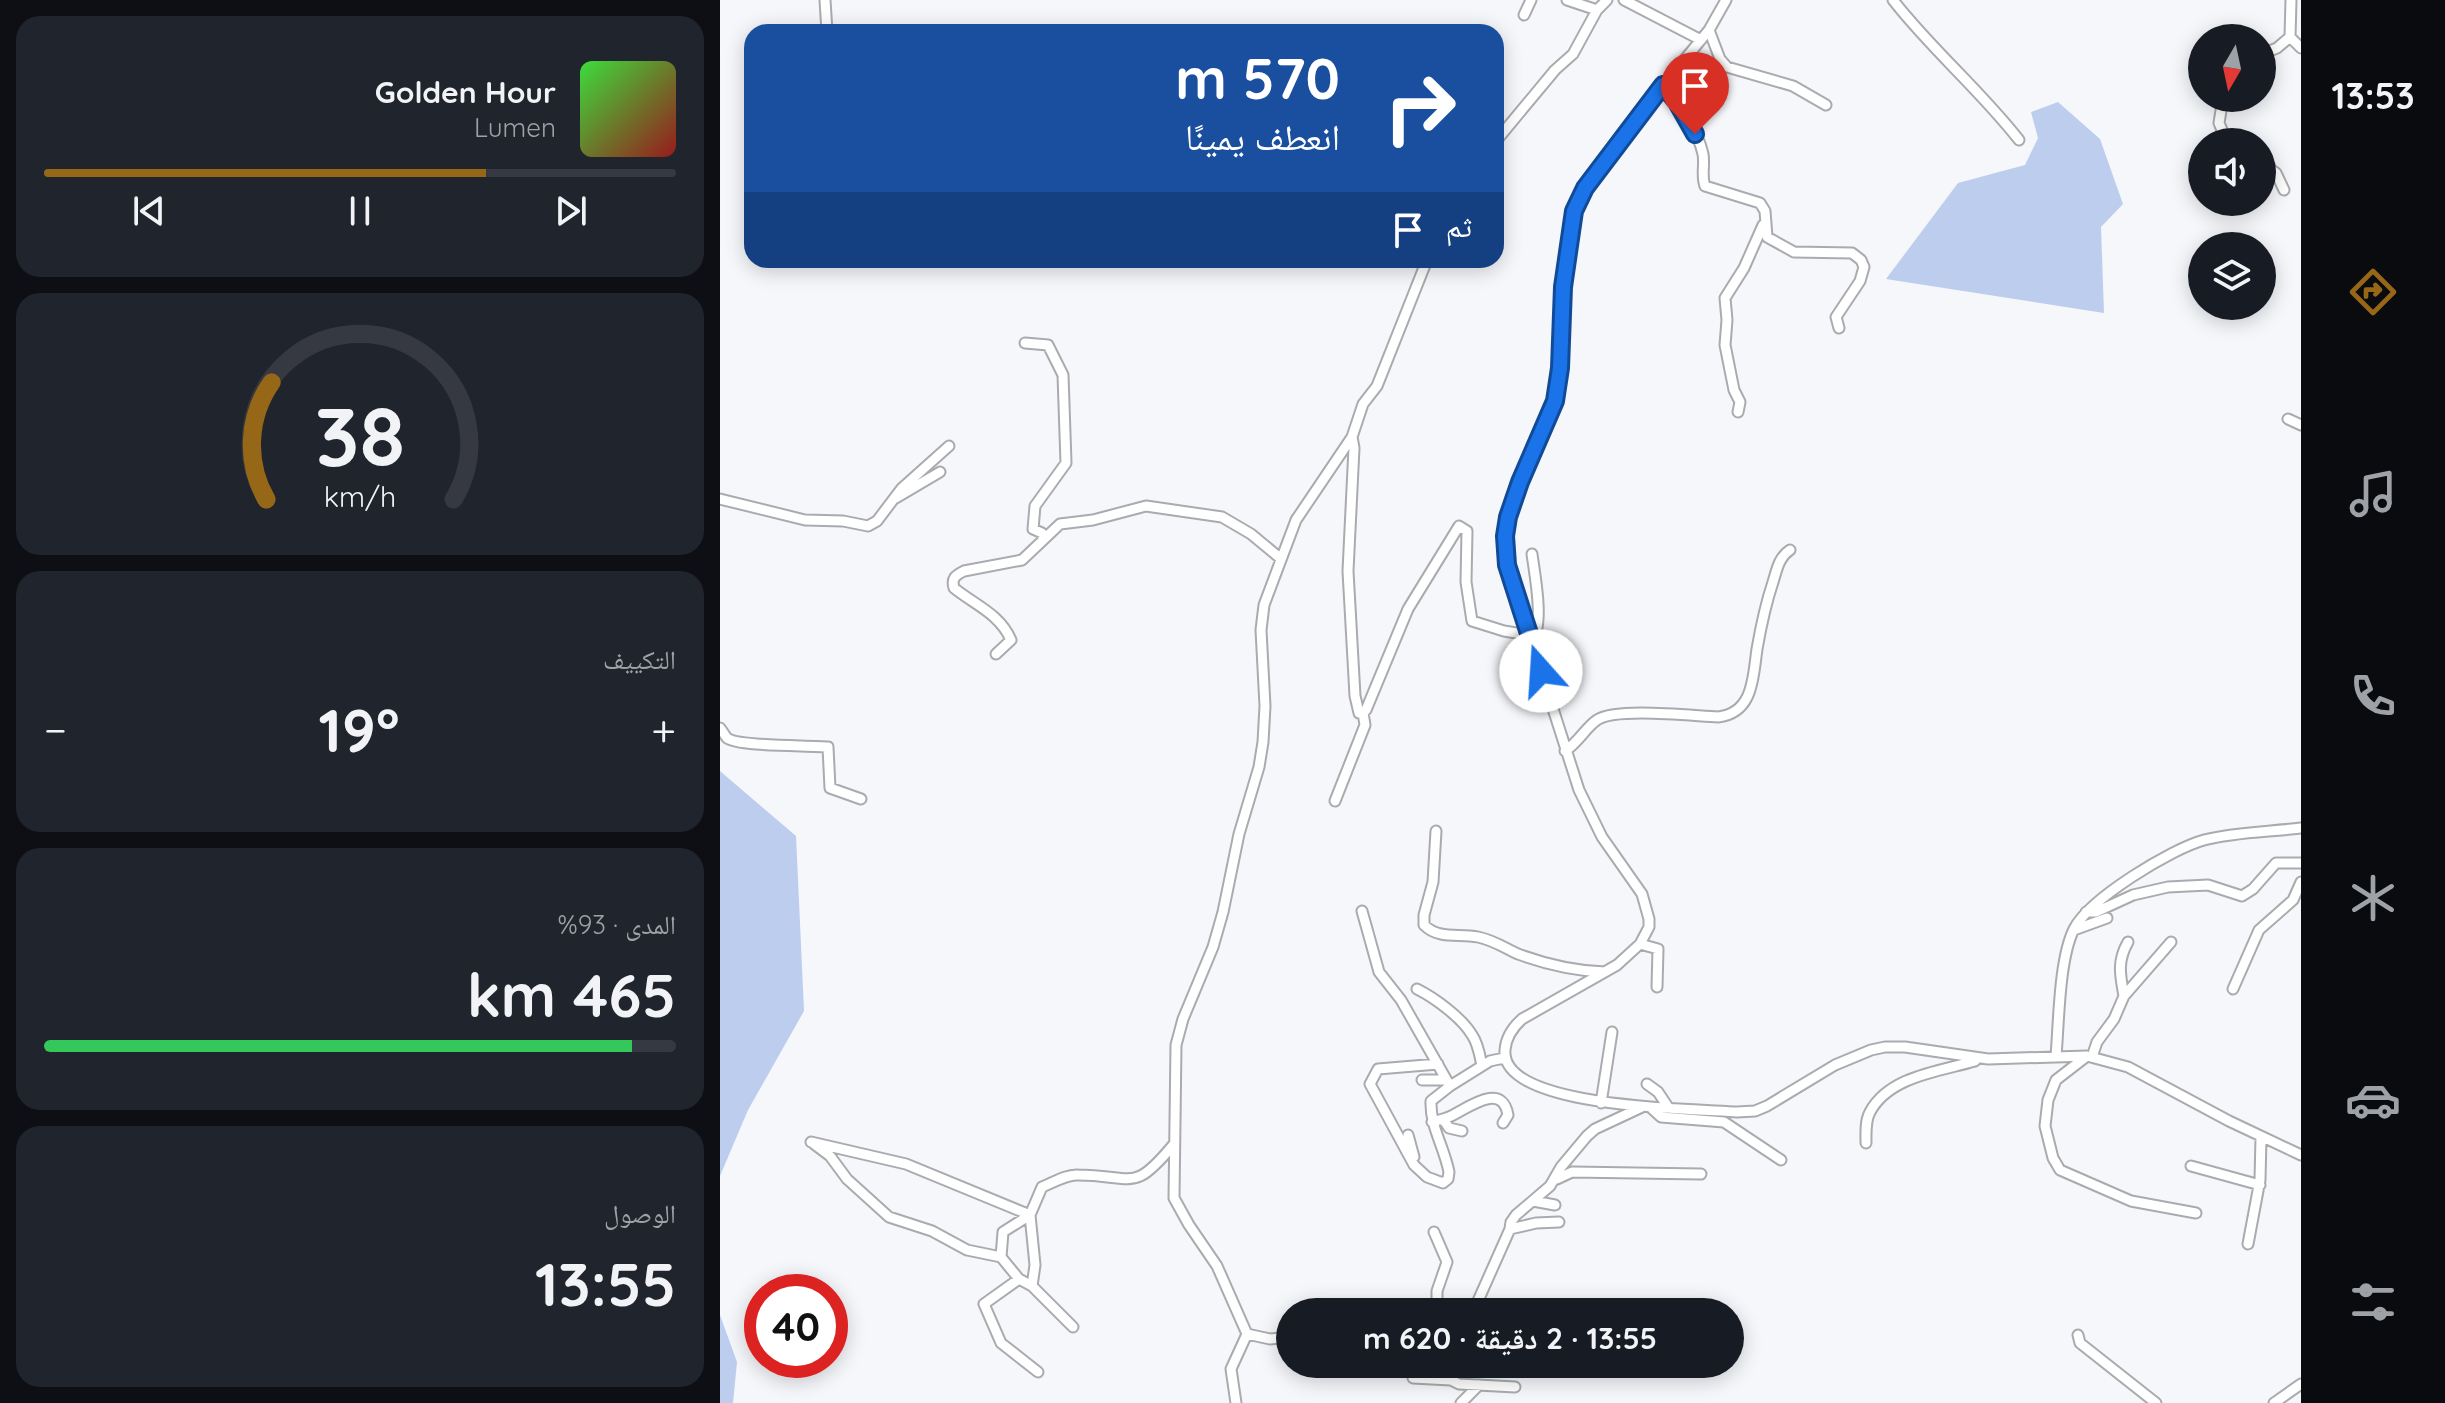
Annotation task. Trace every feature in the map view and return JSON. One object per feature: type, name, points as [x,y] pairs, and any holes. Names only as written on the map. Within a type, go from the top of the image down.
[{"type":"street","points":[[825,0],[826,24]]},
{"type":"street","points":[[1524,15],[1531,0]]},
{"type":"street","points":[[1567,0],[1597,10]]},
{"type":"street","points":[[1504,131],[1555,70],[1573,54],[1597,10],[1607,0]]},
{"type":"street","points":[[1624,0],[1701,40]]},
{"type":"street","points":[[1726,0],[1709,30],[1585,188],[1570,224],[1555,401],[1512,502],[1505,536],[1507,565],[1565,751],[1593,820],[1645,900],[1649,927],[1640,944],[1617,965],[1522,1019],[1509,1034],[1504,1058],[1524,1081],[1601,1103],[1737,1112],[1755,1111],[1835,1065],[1885,1047],[1905,1047],[1982,1059],[2089,1056],[2128,1067],[2261,1137],[2300,1152]]},
{"type":"street","points":[[1893,0],[1926,40],[1989,103],[2019,140]]},
{"type":"street","points":[[2291,0],[2290,37],[2301,48]]},
{"type":"street","points":[[1709,30],[1720,59],[1727,67],[1793,86],[1826,105]]},
{"type":"street","points":[[2276,48],[2290,37]]},
{"type":"street","points":[[1663,85],[1677,102],[1695,134],[1704,157],[1703,183],[1708,188],[1760,203],[1765,211],[1767,237],[1785,249],[1803,253],[1852,253],[1861,260],[1864,267],[1860,281],[1836,317],[1839,328]]},
{"type":"street","points":[[2276,173],[2284,190]]},
{"type":"street","points":[[1738,412],[1740,402],[1734,390],[1725,345],[1725,298],[1744,268],[1765,221]]},
{"type":"street","points":[[1236,1403],[1231,1369],[1247,1334],[1217,1266],[1174,1198],[1176,1045],[1183,1019],[1213,947],[1239,834],[1259,767],[1265,706],[1261,630],[1264,605],[1296,520],[1352,437],[1363,404],[1380,378],[1424,268]]},
{"type":"street","points":[[1025,343],[1048,345],[1063,375],[1066,397],[1066,463],[1035,506],[1033,529],[1042,533],[1043,538]]},
{"type":"street","points":[[2288,419],[2301,425]]},
{"type":"street","points":[[1352,437],[1349,612],[1356,706],[1359,713],[1363,713]]},
{"type":"street","points":[[720,499],[805,520],[843,521],[868,526],[877,521],[902,488],[949,446]]},
{"type":"street","points":[[896,498],[940,472]]},
{"type":"street","points":[[996,654],[1011,640],[1007,631],[997,617],[954,588],[952,582],[956,575],[964,571],[1022,560],[1060,524],[1093,520],[1146,506],[1222,517],[1251,534],[1280,558]]},
{"type":"street","points":[[1335,801],[1365,725],[1363,713],[1408,609],[1459,526],[1467,531],[1466,582],[1472,621],[1530,640]]},
{"type":"street","points":[[1565,751],[1584,736],[1599,718],[1607,716],[1643,713],[1718,717],[1739,709],[1754,684],[1757,648],[1776,570],[1784,554],[1790,550]]},
{"type":"street","points":[[1530,640],[1536,635],[1538,605],[1532,554]]},
{"type":"street","points":[[720,728],[732,741],[828,747],[830,788],[861,799]]},
{"type":"street","points":[[2056,1056],[2064,975],[2074,930],[2086,912],[2128,880],[2189,845],[2218,837],[2301,828]]},
{"type":"street","points":[[1436,831],[1433,882],[1424,925],[1436,934],[1487,939],[1553,964],[1605,972]]},
{"type":"street","points":[[2086,912],[2096,912],[2133,895],[2168,887],[2208,885],[2242,896],[2253,889],[2276,863],[2301,863]]},
{"type":"street","points":[[2233,989],[2259,930],[2293,900],[2301,882]]},
{"type":"street","points":[[1362,911],[1379,972],[1401,1000],[1448,1083]]},
{"type":"street","points":[[2074,930],[2107,918]]},
{"type":"street","points":[[2124,996],[2120,956],[2128,942]]},
{"type":"street","points":[[2171,942],[2124,996],[2114,1019],[2089,1056],[2056,1080],[2048,1100],[2045,1126],[2053,1158],[2060,1170],[2131,1201],[2196,1213]]},
{"type":"street","points":[[1640,944],[1658,949],[1657,987]]},
{"type":"street","points":[[1417,989],[1431,996],[1465,1025],[1474,1037],[1482,1066]]},
{"type":"street","points":[[1601,1103],[1612,1032]]},
{"type":"street","points":[[1438,1064],[1378,1069],[1370,1084],[1414,1165],[1422,1174],[1443,1183],[1448,1179],[1447,1161],[1432,1122],[1431,1101],[1448,1083],[1504,1058]]},
{"type":"street","points":[[1866,1143],[1870,1112],[1900,1084],[1934,1071],[1982,1059]]},
{"type":"street","points":[[1422,1080],[1448,1083]]},
{"type":"street","points":[[1647,1084],[1658,1092],[1668,1107]]},
{"type":"street","points":[[1432,1122],[1470,1104],[1493,1098],[1507,1108],[1508,1115],[1503,1123]]},
{"type":"street","points":[[1648,1106],[1661,1117],[1724,1122],[1766,1153],[1781,1160]]},
{"type":"street","points":[[1557,1179],[1566,1160],[1595,1129],[1648,1106]]},
{"type":"street","points":[[1443,1119],[1449,1128],[1462,1131]]},
{"type":"street","points":[[1408,1135],[1414,1165]]},
{"type":"street","points":[[2248,1244],[2260,1185],[2261,1137]]},
{"type":"street","points":[[1030,1215],[906,1164],[811,1142],[830,1156],[847,1179],[889,1217],[932,1231],[967,1250],[1001,1257],[1019,1279],[1032,1286],[1073,1327]]},
{"type":"street","points":[[1032,1286],[1035,1265],[1030,1215],[1042,1187],[1075,1174],[1135,1180],[1153,1169],[1174,1144]]},
{"type":"street","points":[[2191,1166],[2260,1185]]},
{"type":"street","points":[[1479,1298],[1511,1222],[1557,1179],[1572,1172],[1701,1174]]},
{"type":"street","points":[[1533,1201],[1555,1205]]},
{"type":"street","points":[[1001,1257],[1003,1232],[1030,1215]]},
{"type":"street","points":[[1510,1229],[1559,1222]]},
{"type":"street","points":[[1434,1232],[1447,1262],[1437,1298]]},
{"type":"street","points":[[1019,1279],[984,1304],[1001,1343],[1038,1372]]},
{"type":"street","points":[[1247,1334],[1276,1338]]},
{"type":"street","points":[[2078,1335],[2080,1343],[2156,1403]]},
{"type":"street","points":[[1413,1378],[1515,1387]]},
{"type":"street","points":[[2274,1403],[2301,1384]]},
{"type":"street","points":[[1461,1403],[1479,1385]]},
{"type":"shaded area","points":[[2058,102],[2100,139],[2123,204],[2101,227],[2104,313],[1886,279],[1958,183],[2025,165],[2038,138],[2031,112]]},
{"type":"shaded area","points":[[720,771],[796,836],[804,1011],[748,1110],[720,1176]]},
{"type":"shaded area","points":[[720,1315],[737,1362],[733,1403],[720,1403]]},
{"type":"route","points":[[1541,671],[1507,565],[1505,536],[1512,502],[1555,401],[1558,387],[1570,224],[1585,188],[1663,85],[1677,102],[1695,134]]}]
